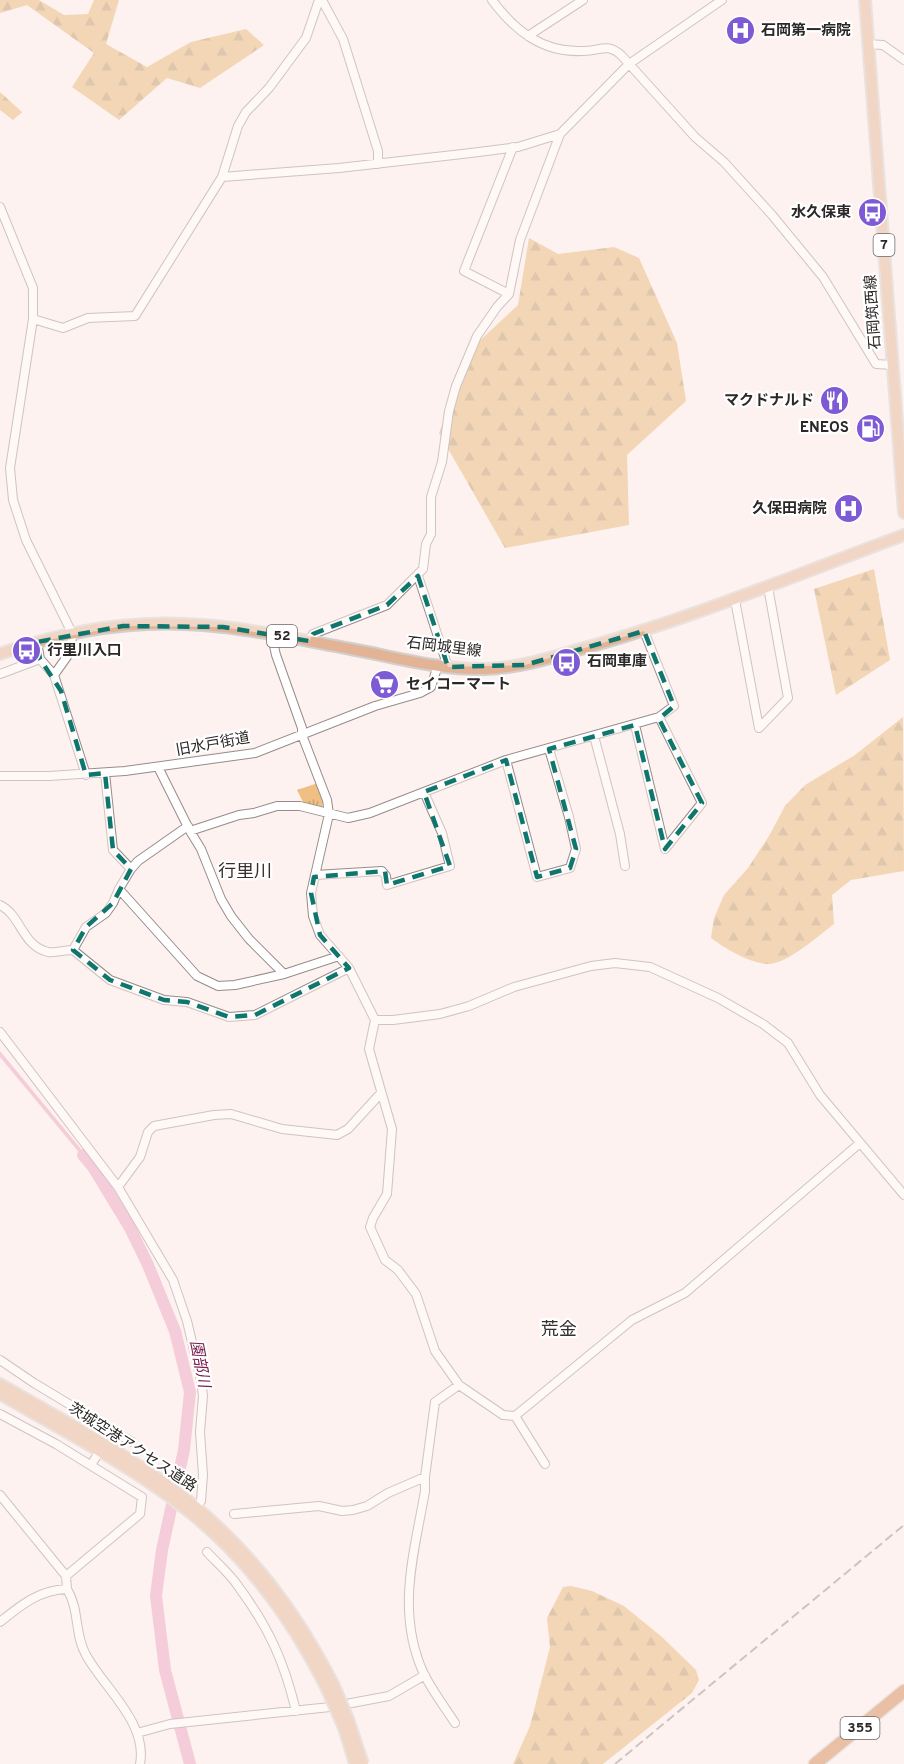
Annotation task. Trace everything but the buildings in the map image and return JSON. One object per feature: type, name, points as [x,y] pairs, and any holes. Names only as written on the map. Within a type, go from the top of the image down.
[{"type":"highway","name":"355","points":[[821,1762],[904,1691]]},
{"type":"main road","name":"石岡筑西線","points":[[865,0],[904,513]]},
{"type":"main road","name":"石岡城里線","points":[[0,654],[72,633],[123,626],[181,624],[223,627],[275,635],[443,666],[485,669],[525,664],[645,631],[735,600],[904,535]]},
{"type":"main road","name":"茨城空港アクセス道路","points":[[0,1384],[113,1450],[169,1491]]},
{"type":"main road","name":"茨城空港アクセス道路","points":[[0,1394],[194,1505],[269,1594],[331,1687],[348,1719],[363,1764]]},
{"type":"main road","name":"茨城空港アクセス道路","points":[[331,1687],[355,1764]]},
{"type":"street","points":[[320,0],[343,39],[378,151],[378,164]]},
{"type":"street","points":[[33,319],[63,328],[88,318],[135,316],[222,177],[238,126],[246,112],[269,88],[306,38],[320,0]]},
{"type":"street","points":[[492,0],[506,18],[528,36],[548,47],[569,51],[608,47],[615,49],[695,136],[724,162],[772,216],[823,278],[876,364],[893,364]]},
{"type":"street","points":[[528,36],[583,0]]},
{"type":"street","points":[[309,641],[313,633],[387,605],[423,569],[426,544],[431,534],[431,497],[442,462],[449,411],[456,386],[477,336],[509,294],[520,240],[560,134],[629,64],[722,0]]},
{"type":"street","points":[[868,44],[884,45],[904,60]]},
{"type":"street","points":[[222,177],[378,164],[513,147],[560,134]]},
{"type":"street","points":[[509,294],[464,271],[513,147]]},
{"type":"street","points":[[0,207],[33,288],[33,319],[10,468],[13,500],[26,540],[72,633],[71,651],[54,675]]},
{"type":"street","points":[[418,576],[443,666]]},
{"type":"street","points":[[735,600],[759,728],[788,698],[768,587]]},
{"type":"street","points":[[73,950],[86,927],[106,913],[118,889],[138,861],[189,829],[277,806],[300,806],[348,818],[370,813],[506,760],[659,717],[674,706],[645,631]]},
{"type":"street","points":[[275,635],[276,655],[302,728],[302,735],[327,800],[329,814],[311,893],[313,916],[320,935],[349,968],[375,1020],[369,1049],[392,1129],[387,1194],[370,1227],[385,1260],[398,1270],[416,1294],[435,1351],[459,1385],[503,1415],[515,1416],[632,1320],[685,1293],[860,1143]]},
{"type":"street","points":[[37,642],[40,659],[54,675],[86,775]]},
{"type":"street","points":[[0,674],[40,659]]},
{"type":"street","name":"旧水戸街道","points":[[0,776],[86,775],[255,753],[375,706],[420,693],[430,687],[443,666]]},
{"type":"street","points":[[635,725],[665,849],[702,803],[659,717]]},
{"type":"street","points":[[594,736],[620,834],[625,866]]},
{"type":"street","points":[[506,760],[537,877],[570,868],[576,849],[549,749]]},
{"type":"street","points":[[158,767],[201,849],[231,916],[249,939],[284,974]]},
{"type":"street","points":[[105,773],[112,850],[131,869]]},
{"type":"street","points":[[315,875],[382,871],[386,876],[387,885],[450,866],[442,833],[424,792]]},
{"type":"street","points":[[118,889],[197,976],[212,984],[235,985],[284,974],[339,956]]},
{"type":"street","points":[[0,905],[11,911],[27,940],[47,952],[73,950],[110,980],[164,1000],[187,1002],[229,1017],[255,1015],[349,968]]},
{"type":"street","points":[[375,1020],[440,1014],[469,1006],[514,987],[591,966],[615,963],[650,968],[718,998],[764,1024],[788,1043],[820,1095],[904,1196]]},
{"type":"street","points":[[0,1032],[118,1187],[173,1280],[187,1321],[203,1396],[200,1432],[203,1475],[194,1505]]},
{"type":"street","points":[[118,1187],[140,1157],[148,1132],[154,1126],[231,1114],[282,1129],[338,1135],[348,1129],[381,1093]]},
{"type":"street","points":[[0,1360],[132,1442]]},
{"type":"street","points":[[455,1723],[425,1674],[408,1618],[408,1590],[425,1491],[435,1402],[459,1385]]},
{"type":"street","points":[[0,1414],[91,1465],[142,1497],[140,1514],[66,1576]]},
{"type":"street","points":[[515,1416],[545,1464]]},
{"type":"street","points":[[108,1438],[112,1430]]},
{"type":"street","points":[[91,1465],[96,1457]]},
{"type":"street","points":[[234,1514],[318,1506],[353,1510],[367,1506],[388,1493],[425,1477]]},
{"type":"street","points":[[0,1495],[66,1576],[67,1589],[74,1600],[80,1642],[86,1655],[137,1733],[142,1748],[140,1764]]},
{"type":"street","points":[[207,1552],[238,1585],[270,1633],[288,1678],[296,1711]]},
{"type":"street","points":[[0,1622],[27,1600],[56,1589],[67,1589]]},
{"type":"street","points":[[137,1733],[170,1724],[330,1707],[389,1696],[425,1674]]},
{"type":"highlighted area","points":[[418,576],[448,667],[525,665],[644,631],[674,706],[659,719],[702,803],[665,849],[635,725],[549,749],[576,849],[570,868],[537,877],[506,760],[424,792],[450,866],[387,885],[385,871],[314,877],[311,893],[320,935],[349,968],[255,1015],[229,1017],[187,1002],[164,1000],[110,980],[73,950],[86,927],[113,903],[131,869],[113,850],[105,773],[86,775],[61,691],[40,659],[37,642],[123,626],[223,627],[309,641],[313,634],[387,605]]},
{"type":"green space","points":[[0,0],[39,0],[64,15],[88,14],[94,0],[119,0],[106,44],[147,67],[191,42],[246,29],[264,45],[200,88],[167,78],[119,120],[72,87],[94,53],[27,5],[0,13]]},
{"type":"green space","points":[[0,92],[22,112],[13,120],[0,110]]},
{"type":"green space","points":[[529,238],[558,254],[614,247],[639,258],[677,343],[686,401],[627,455],[629,525],[505,548],[439,433],[476,344],[518,305]]},
{"type":"green space","points":[[874,569],[890,660],[836,695],[814,589]]},
{"type":"green space","points":[[903,717],[904,871],[851,880],[832,895],[834,924],[792,955],[774,963],[759,963],[744,958],[711,938],[714,918],[724,895],[748,868],[785,806],[805,785],[855,755]]},
{"type":"green space","points":[[318,783],[323,798],[322,809],[305,806],[297,790]]},
{"type":"green space","points":[[571,1586],[592,1591],[624,1606],[662,1637],[696,1670],[699,1680],[692,1693],[603,1764],[513,1764],[530,1726],[550,1647],[547,1618],[563,1587]]},
{"type":"shaded area","points":[[0,1051],[95,1166],[92,1168],[0,1057]]},
{"type":"waterway","name":"園部川","points":[[83,1155],[93,1167],[130,1228],[148,1265],[175,1331],[190,1392],[184,1450],[162,1550],[156,1596],[165,1670],[190,1764]]},
{"type":"railway","points":[[615,1764],[904,1525]]},
{"type":"place","name":"石岡第一病院","points":[[740,31]]},
{"type":"place","name":"水久保東","points":[[872,213]]},
{"type":"place","name":"マクドナルド","points":[[835,401]]},
{"type":"place","name":"ENEOS","points":[[870,428]]},
{"type":"place","name":"久保田病院","points":[[848,509]]},
{"type":"place","name":"行里川入口","points":[[26,651]]},
{"type":"place","name":"石岡車庫","points":[[566,662]]},
{"type":"place","name":"セイコーマート","points":[[385,685]]},
{"type":"district","name":"行里川","points":[[245,872]]},
{"type":"district","name":"荒金","points":[[559,1330]]}]
